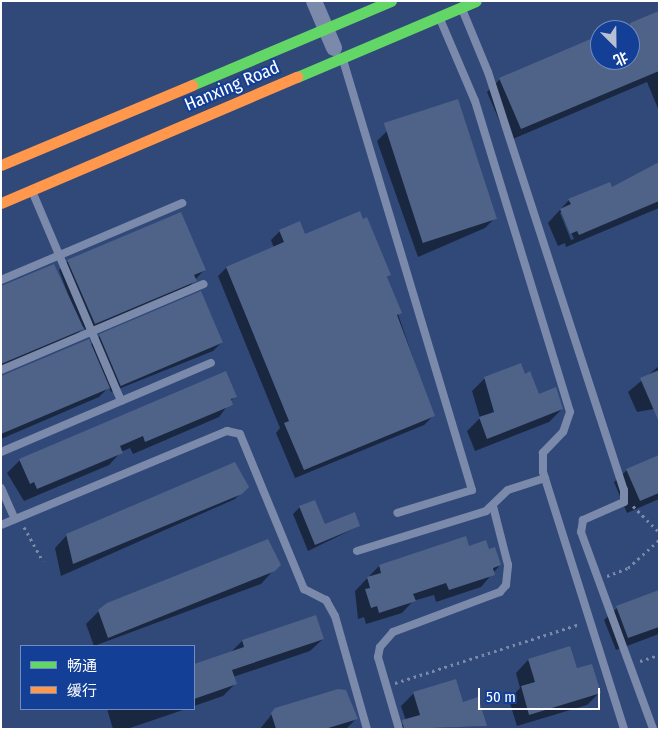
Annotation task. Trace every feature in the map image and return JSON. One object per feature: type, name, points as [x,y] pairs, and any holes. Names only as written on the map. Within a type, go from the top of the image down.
[{"type":"street","points":[[314,1],[338,53]]},
{"type":"street","points":[[1,165],[392,1]]},
{"type":"street","name":"Hanxing Road","points":[[1,203],[338,53],[444,1]]},
{"type":"street","name":"Hanxing Road","points":[[1,190],[338,53],[440,17],[476,1]]},
{"type":"lane","points":[[462,7],[488,72],[626,498],[583,520],[581,532],[628,665],[653,729]]},
{"type":"lane","points":[[440,17],[475,102],[570,412],[563,432],[543,453],[545,478],[624,729]]},
{"type":"lane","points":[[338,53],[472,490],[397,513]]},
{"type":"lane","points":[[32,190],[121,401]]},
{"type":"lane","points":[[1,280],[182,203]]},
{"type":"lane","points":[[1,370],[204,284]]},
{"type":"lane","points":[[1,452],[211,363]]},
{"type":"lane","points":[[1,525],[227,431],[240,434],[304,589],[326,600],[335,616],[367,729]]},
{"type":"lane","points":[[357,551],[493,506],[508,490],[545,478]]},
{"type":"lane","points":[[1,488],[15,519]]},
{"type":"lane","points":[[399,729],[378,657],[393,632],[500,592],[506,585],[508,565],[493,506]]},
{"type":"path","points":[[626,498],[659,532]]},
{"type":"path","points":[[15,519],[29,532],[42,561]]},
{"type":"path","points":[[598,579],[628,568],[659,540]]},
{"type":"path","points":[[386,686],[590,620]]},
{"type":"path","points":[[628,665],[659,655]]},
{"type":"building","points":[[659,11],[659,71],[521,129],[499,78],[590,39],[590,70],[640,70],[640,20],[637,20]]},
{"type":"building","points":[[458,99],[497,219],[423,243],[384,123]]},
{"type":"building","points":[[659,162],[659,201],[579,235],[577,231],[570,234],[560,209],[571,204],[568,199],[610,182],[612,187]]},
{"type":"building","points":[[360,211],[363,219],[367,217],[391,275],[387,277],[402,313],[397,315],[435,416],[304,470],[284,423],[289,421],[226,267],[284,242],[279,230],[300,221],[305,234]]},
{"type":"building","points":[[181,212],[206,270],[194,275],[197,281],[95,324],[67,260]]},
{"type":"building","points":[[54,264],[84,329],[1,364],[1,286]]},
{"type":"building","points":[[201,291],[223,343],[121,386],[99,334]]},
{"type":"building","points":[[89,339],[110,388],[1,434],[1,376]]},
{"type":"building","points":[[521,363],[525,374],[530,371],[539,394],[556,387],[563,409],[487,439],[479,417],[494,412],[484,377]]},
{"type":"building","points":[[659,370],[659,422],[640,378]]},
{"type":"building","points":[[226,371],[237,397],[231,399],[233,405],[145,442],[143,436],[120,446],[123,453],[37,489],[34,482],[30,484],[19,459]]},
{"type":"building","points":[[659,455],[659,493],[640,501],[626,469]]},
{"type":"building","points":[[235,462],[249,487],[242,494],[73,564],[66,534]]},
{"type":"building","points":[[315,500],[325,524],[355,512],[360,526],[315,545],[299,506]]},
{"type":"building","points":[[466,536],[469,546],[486,540],[489,549],[495,547],[501,565],[493,568],[495,575],[449,590],[446,583],[413,594],[416,601],[379,613],[377,606],[371,608],[365,589],[370,588],[367,577],[381,573],[379,565]]},
{"type":"building","points":[[268,539],[281,565],[275,571],[108,638],[98,610],[107,603]]},
{"type":"building","points":[[659,590],[659,627],[628,638],[616,606]]},
{"type":"building","points":[[316,615],[324,639],[232,670],[237,684],[195,699],[195,664],[244,647],[242,640]]},
{"type":"building","points":[[570,646],[577,668],[592,664],[601,693],[529,715],[521,686],[535,682],[528,659]]},
{"type":"building","points":[[456,679],[463,702],[478,697],[487,726],[404,729],[402,720],[420,715],[413,692]]},
{"type":"building","points":[[338,689],[346,690],[358,719],[325,729],[276,729],[271,713],[275,708]]},
{"type":"traffic: fast","points":[[192,85],[391,1]]},
{"type":"traffic: fast","points":[[297,77],[476,1]]},
{"type":"traffic: slow","points":[[1,203],[297,77]]},
{"type":"traffic: slow","points":[[1,165],[192,85]]}]
